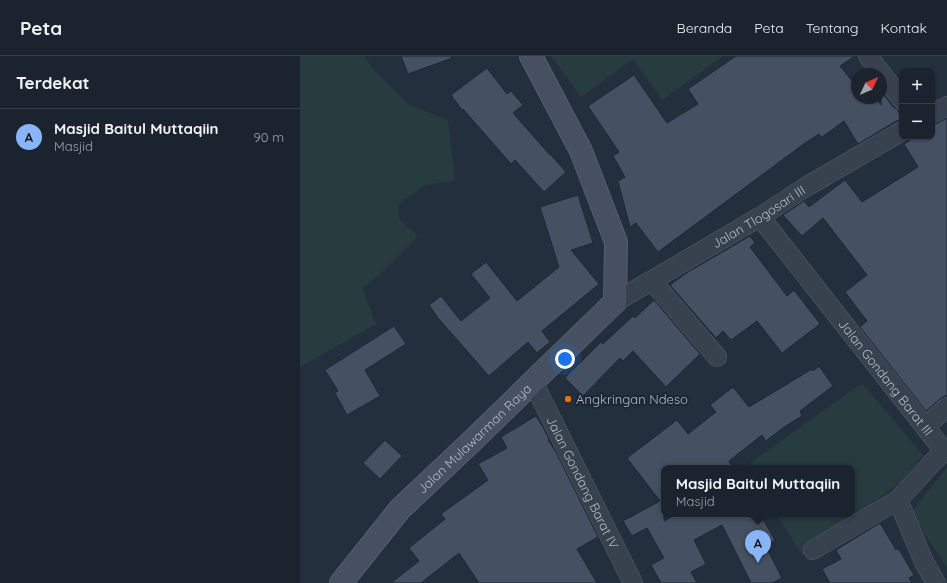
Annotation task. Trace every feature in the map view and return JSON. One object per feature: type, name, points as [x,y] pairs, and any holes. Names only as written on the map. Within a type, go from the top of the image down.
[{"type":"main road","points":[[531,56],[581,151],[616,242],[615,302]]},
{"type":"main road","name":"Jalan Mulawarman Raya","points":[[342,583],[400,509],[615,302]]},
{"type":"street","points":[[868,56],[899,96]]},
{"type":"street","points":[[935,112],[947,106]]},
{"type":"street","name":"Jalan Tlogosari III","points":[[615,302],[760,217],[804,188],[899,133]]},
{"type":"street","name":"Jalan Gondang Barat III","points":[[760,217],[945,451],[898,500],[813,550]]},
{"type":"street","points":[[652,281],[717,357]]},
{"type":"street","name":"Jalan Gondang Barat IV","points":[[533,382],[633,583]]},
{"type":"street","points":[[925,427],[947,407]]},
{"type":"street","points":[[898,500],[924,562],[936,583]]},
{"type":"green space","points":[[300,56],[364,56],[373,69],[409,105],[448,120],[455,181],[425,185],[399,204],[399,219],[418,236],[378,276],[362,288],[376,324],[300,367]]},
{"type":"green space","points":[[551,56],[723,56],[662,100],[633,59],[581,97]]},
{"type":"green space","points":[[862,383],[923,455],[902,481],[855,516],[855,465],[747,465]]},
{"type":"green space","points":[[947,467],[947,568],[911,513]]},
{"type":"green space","points":[[778,517],[853,517],[802,555]]},
{"type":"building","points":[[401,56],[451,56],[452,58],[408,74]]},
{"type":"building","points":[[736,56],[855,56],[840,66],[851,80],[851,104],[881,105],[887,104],[887,99],[893,107],[897,109],[899,113],[899,120],[858,144],[844,121],[822,137],[819,134],[658,252],[636,223],[630,227],[618,181],[625,177],[613,156],[619,152],[588,106],[634,75],[667,123],[698,104],[688,89]]},
{"type":"building","points":[[487,68],[507,94],[511,91],[523,105],[513,113],[566,172],[544,192],[515,160],[511,164],[463,109],[462,110],[451,95]]},
{"type":"building","points":[[947,118],[947,396],[944,396],[926,411],[860,327],[867,321],[845,292],[867,275],[823,218],[802,236],[783,215],[804,201],[809,207],[845,180],[862,202],[918,167],[904,144],[910,140],[935,140],[935,124]]},
{"type":"building","points":[[578,195],[593,243],[571,250],[599,284],[542,331],[550,342],[537,353],[528,342],[489,376],[438,318],[429,305],[441,296],[461,321],[490,298],[471,274],[486,262],[517,301],[559,267],[540,207]]},
{"type":"building","points":[[750,236],[755,243],[750,247],[787,296],[794,290],[820,324],[782,353],[757,321],[731,340],[723,331],[716,338],[670,285],[688,272]]},
{"type":"building","points":[[654,300],[700,354],[666,387],[633,351],[623,361],[620,358],[583,396],[565,378],[601,342],[603,344],[633,316],[635,318]]},
{"type":"building","points":[[394,326],[406,344],[365,370],[380,396],[347,415],[335,393],[338,391],[325,370]]},
{"type":"building","points":[[819,366],[833,386],[800,411],[802,416],[784,427],[766,441],[762,435],[729,461],[731,465],[661,465],[661,517],[664,517],[664,521],[671,517],[762,517],[775,540],[766,547],[782,578],[772,583],[751,583],[722,525],[694,540],[706,564],[691,572],[697,583],[661,583],[651,565],[664,558],[647,528],[632,536],[623,521],[660,501],[627,458],[677,420],[688,434],[716,412],[710,405],[733,387],[749,407],[812,369],[813,371]]},
{"type":"building","points":[[536,416],[556,452],[598,537],[577,549],[597,583],[479,583],[459,553],[421,583],[391,583],[419,561],[409,548],[445,519],[441,514],[488,480],[478,464],[507,448],[501,437]]},
{"type":"building","points":[[385,440],[402,456],[380,479],[363,463]]},
{"type":"building","points":[[880,523],[896,550],[898,548],[914,575],[909,578],[912,583],[830,583],[822,569],[841,559],[836,550]]},
{"type":"place","name":"Angkringan Ndeso","points":[[568,399]]},
{"type":"place","name":"Masjid Baitul Muttaqiin","points":[[758,563]]}]
